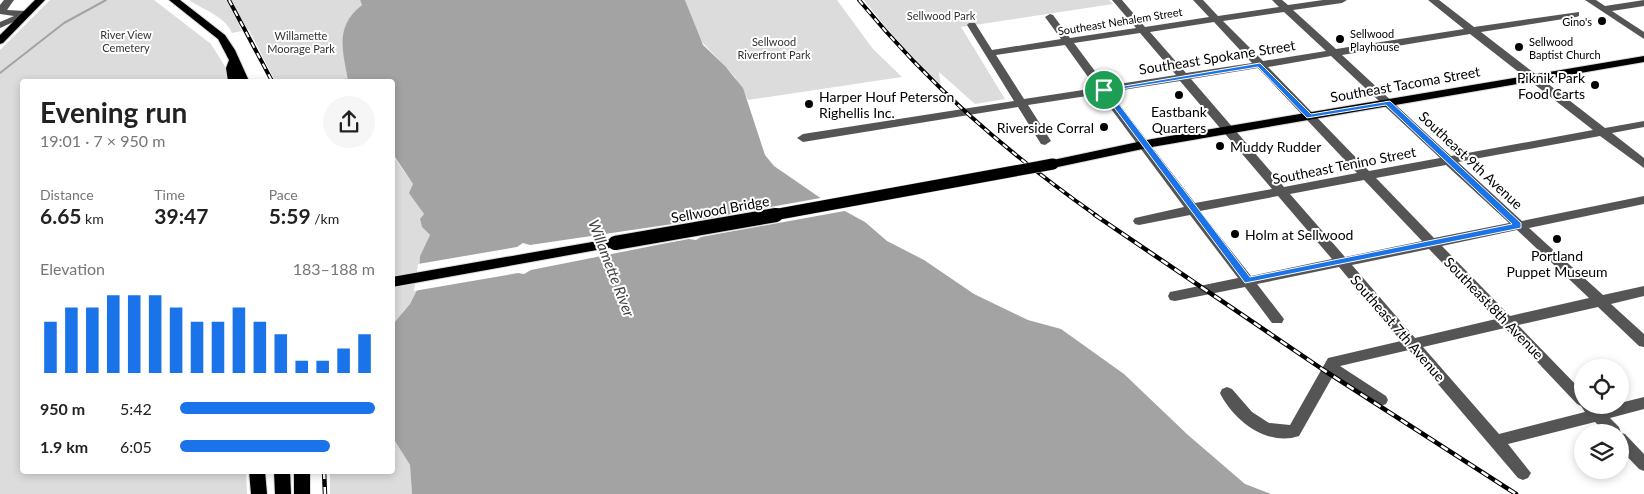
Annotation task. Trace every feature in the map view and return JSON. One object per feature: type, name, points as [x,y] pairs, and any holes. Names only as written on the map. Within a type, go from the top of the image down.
[{"type":"main road","points":[[0,41],[40,0]]},
{"type":"main road","points":[[174,0],[222,37],[234,59],[231,68],[240,79]]},
{"type":"main road","name":"Southeast Tacoma Street","points":[[1053,164],[1144,145],[1644,59]]},
{"type":"main road","name":"Sellwood Bridge","points":[[395,281],[946,185],[1053,164]]},
{"type":"main road","points":[[257,474],[260,494]]},
{"type":"main road","points":[[282,474],[283,494]]},
{"type":"main road","points":[[302,474],[302,494]]},
{"type":"street","points":[[10,0],[2,9],[2,12],[26,14]]},
{"type":"street","name":"Southeast 7th Avenue","points":[[1117,0],[1523,474]]},
{"type":"street","name":"Southeast 8th Avenue","points":[[1198,0],[1574,392]]},
{"type":"street","name":"Southeast 9th Avenue","points":[[1277,0],[1644,342]]},
{"type":"street","name":"Southeast Nehalem Street","points":[[990,53],[1342,0]]},
{"type":"street","points":[[1433,0],[1644,164]]},
{"type":"street","points":[[1590,0],[1644,36]]},
{"type":"street","points":[[1604,9],[1644,3]]},
{"type":"street","points":[[0,24],[26,14]]},
{"type":"street","name":"Southeast Spokane Street","points":[[803,138],[1576,14]]},
{"type":"street","points":[[1050,17],[1144,145],[1278,319]]},
{"type":"street","points":[[972,26],[1045,141]]},
{"type":"street","name":"Southeast Tenino Street","points":[[1139,221],[1184,213],[1192,208],[1644,124]]},
{"type":"street","points":[[1175,296],[1644,200]]},
{"type":"street","points":[[1228,394],[1249,418],[1268,431],[1294,432],[1329,366],[1333,362],[1644,291]]},
{"type":"street","points":[[1329,366],[1381,400]]},
{"type":"street","points":[[1629,405],[1644,403]]},
{"type":"street","points":[[1496,441],[1580,414]]},
{"type":"street","points":[[1596,414],[1606,424]]},
{"type":"street","points":[[1629,448],[1644,464]]},
{"type":"green space","name":"River View Cemetery","points":[[50,0],[154,0],[211,44],[226,68],[227,79],[20,79],[20,474],[246,474],[247,494],[0,494],[0,50]]},
{"type":"green space","name":"Willamette Moorage Park","points":[[189,0],[360,0],[362,5],[355,12],[346,30],[345,61],[348,79],[274,79],[249,30],[239,25],[242,31],[232,33],[229,27],[219,18]]},
{"type":"green space","name":"Sellwood Riverfront Park","points":[[685,0],[837,0],[873,49],[902,77],[748,100],[735,77],[700,40]]},
{"type":"green space","name":"Sellwood Park","points":[[864,0],[1109,0],[1113,4],[961,27],[1005,99],[975,104],[939,72],[941,88],[887,29]]},
{"type":"green space","points":[[395,158],[413,184],[418,205],[424,214],[420,219],[422,227],[430,235],[420,256],[418,288],[410,304],[395,322]]},
{"type":"green space","points":[[395,441],[410,465],[412,494],[330,494],[330,474],[395,474]]},
{"type":"water","name":"Willamette River","points":[[360,0],[685,0],[703,45],[725,66],[743,88],[765,155],[774,166],[819,197],[865,222],[887,241],[924,260],[974,294],[1028,320],[1061,329],[1124,374],[1188,435],[1245,484],[1271,494],[412,494],[410,465],[395,441],[395,322],[410,304],[418,288],[420,256],[430,235],[422,227],[420,219],[424,214],[409,193],[413,184],[395,157],[395,79],[348,79],[343,49],[344,31],[353,13],[362,5]]},
{"type":"pier","points":[[826,197],[850,210],[701,237],[696,240],[689,239],[662,244],[531,270],[524,274],[518,273],[414,291],[418,264],[517,247],[523,243],[530,245],[686,222],[691,218],[698,220]]},
{"type":"waterway","points":[[0,73],[64,23],[106,0]]},
{"type":"railway","points":[[229,0],[271,79]]},
{"type":"railway","points":[[859,0],[886,32],[970,116],[1031,167],[1097,216]]},
{"type":"railway","points":[[1095,215],[1322,369],[1516,494]]},
{"type":"railway","points":[[324,474],[325,494]]},
{"type":"place","name":"Gino's","points":[[1602,21]]},
{"type":"place","name":"Sellwood Playhouse","points":[[1340,39]]},
{"type":"place","name":"Sellwood Baptist Church","points":[[1519,47]]},
{"type":"place","name":"Piknik Park Food Carts","points":[[1595,85]]},
{"type":"place","name":"Eastbank Quarters","points":[[1179,95]]},
{"type":"place","name":"Harper Houf Peterson Righellis Inc.","points":[[809,104]]},
{"type":"place","name":"Riverside Corral","points":[[1104,127]]},
{"type":"place","name":"Muddy Rudder","points":[[1220,146]]},
{"type":"place","name":"Holm at Sellwood","points":[[1235,234]]},
{"type":"place","name":"Portland Puppet Museum","points":[[1557,239]]},
{"type":"route","points":[[1260,65],[1310,116],[1388,103],[1518,226],[1248,281],[1104,90],[1260,65]]}]
